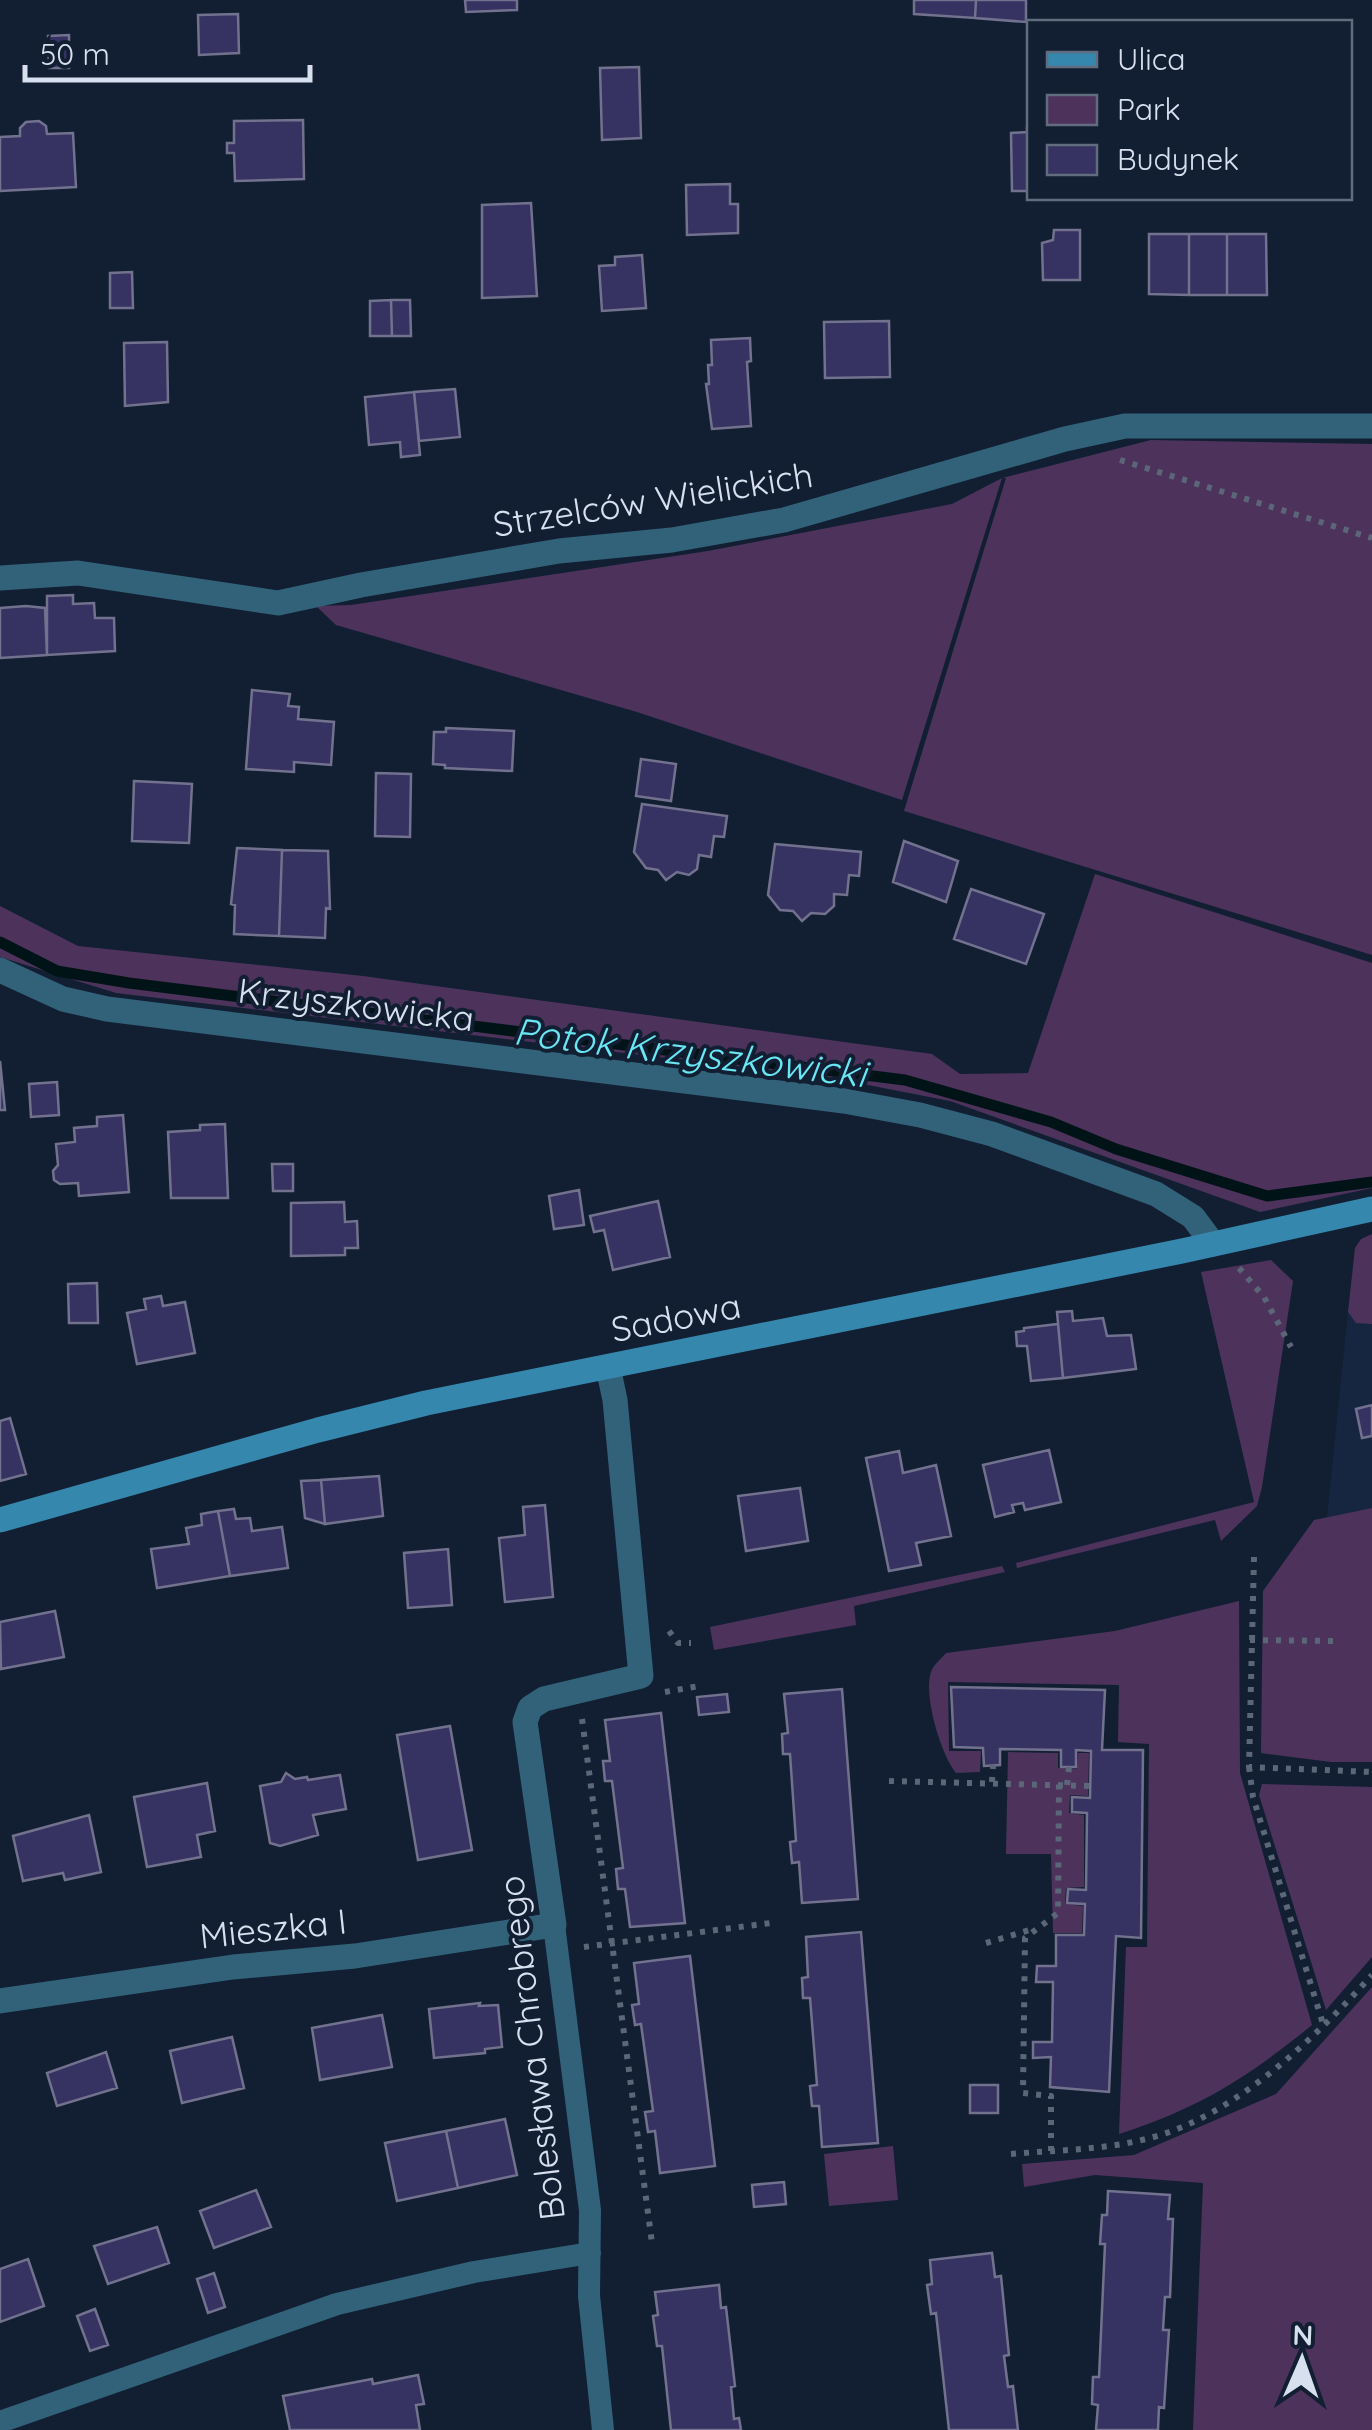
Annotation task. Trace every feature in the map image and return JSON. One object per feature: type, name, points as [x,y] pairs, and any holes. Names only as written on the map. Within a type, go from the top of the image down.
[{"type":"street","name":"Strzelców Wielickich","points":[[0,578],[78,573],[278,603],[559,551],[672,540],[784,520],[1066,439],[1125,426],[1372,426]]},
{"type":"street","name":"Krzyszkowicka","points":[[0,970],[64,999],[107,1009],[844,1101],[920,1115],[992,1134],[1156,1194],[1193,1217],[1222,1252]]},
{"type":"street","name":"Sadowa","points":[[0,1520],[426,1403],[1222,1252],[1372,1209]]},
{"type":"street","name":"Bolesława Chrobrego","points":[[554,1925],[525,1722],[530,1708],[544,1699],[640,1676],[616,1400],[608,1367]]},
{"type":"street","name":"Mieszka I","points":[[0,2001],[233,1967],[354,1956],[554,1925]]},
{"type":"lane","name":"Bolesława Chrobrego","points":[[0,2422],[337,2304],[474,2272],[590,2253],[590,2210],[554,1925]]},
{"type":"lane","points":[[590,2253],[589,2296],[603,2430]]},
{"type":"path","points":[[1116,459],[1372,538]]},
{"type":"path","points":[[1222,1252],[1264,1297],[1291,1347]]},
{"type":"path","points":[[1254,1557],[1249,1766],[1253,1797],[1324,2028]]},
{"type":"path","points":[[668,1620],[670,1634],[678,1643],[691,1643]]},
{"type":"path","points":[[1250,1640],[1338,1641]]},
{"type":"path","points":[[580,1708],[652,2242]]},
{"type":"path","points":[[992,1765],[992,1782]]},
{"type":"path","points":[[1249,1766],[1372,1772]]},
{"type":"path","points":[[1052,2151],[1051,2096],[1023,2093],[1025,1938],[1058,1913],[1063,1784],[1069,1767]]},
{"type":"path","points":[[889,1781],[1090,1786]]},
{"type":"path","points":[[595,1944],[771,1923]]},
{"type":"path","points":[[986,1943],[1038,1928]]},
{"type":"path","points":[[1011,2154],[1091,2149],[1153,2138],[1221,2108],[1324,2028],[1372,1975]]},
{"type":"shaded area","points":[[1372,1306],[1372,1508],[1327,1517],[1348,1312]]},
{"type":"green space","points":[[1151,440],[1372,444],[1372,955],[904,811],[1006,478],[1002,478]]},
{"type":"green space","points":[[1002,478],[902,800],[637,712],[336,625],[316,606],[351,605],[708,551],[952,504]]},
{"type":"green space","points":[[1095,874],[1372,963],[1372,1188],[1260,1212],[950,1101],[827,1077],[116,993],[0,957],[0,906],[78,946],[363,976],[932,1054],[960,1074],[1028,1073]]},
{"type":"green space","points":[[1372,1234],[1372,1324],[1356,1323],[1348,1312],[1355,1248],[1361,1239]]},
{"type":"green space","points":[[1271,1260],[1293,1281],[1257,1506],[1221,1541],[1215,1520],[1017,1568],[1016,1563],[1254,1502],[1201,1272]]},
{"type":"green space","points":[[1372,1508],[1372,1762],[1331,1762],[1261,1753],[1263,1591],[1314,1520]]},
{"type":"green space","points":[[1002,1566],[1005,1572],[854,1606],[856,1625],[714,1650],[710,1627]]},
{"type":"green space","points":[[1239,1601],[1240,1773],[1312,2025],[1221,2090],[1119,2134],[1126,1947],[1147,1947],[1149,1744],[1118,1742],[1119,1685],[948,1682],[949,1751],[981,1751],[980,1772],[956,1773],[935,1724],[929,1695],[931,1672],[946,1653],[1115,1631]]},
{"type":"green space","points":[[1008,1752],[1058,1753],[1058,1768],[1077,1769],[1078,1753],[1089,1753],[1088,1796],[1070,1795],[1069,1813],[1084,1815],[1084,1887],[1066,1888],[1065,1904],[1083,1906],[1082,1933],[1053,1933],[1051,1854],[1006,1854]]},
{"type":"green space","points":[[1262,1784],[1372,1787],[1372,1957],[1326,2010],[1259,1795]]},
{"type":"green space","points":[[1372,1987],[1372,2430],[1193,2430],[1203,2183],[1095,2175],[1024,2187],[1022,2164],[1134,2155],[1276,2094]]},
{"type":"green space","points":[[893,2146],[898,2200],[829,2206],[824,2154]]},
{"type":"building","points":[[465,0],[517,0],[517,10],[466,12]]},
{"type":"building","points":[[914,0],[976,0],[975,18],[914,14]]},
{"type":"building","points":[[976,0],[1026,0],[1026,22],[975,18]]},
{"type":"building","points":[[238,14],[239,53],[199,55],[198,15]]},
{"type":"building","points":[[69,35],[69,68],[49,68],[48,36]]},
{"type":"building","points":[[639,67],[641,138],[602,140],[600,68]]},
{"type":"building","points":[[303,120],[304,179],[235,181],[234,153],[227,153],[227,143],[234,143],[234,121]]},
{"type":"building","points":[[39,121],[46,126],[47,134],[73,133],[76,187],[0,191],[0,137],[20,136],[20,128],[26,122]]},
{"type":"building","points":[[1027,132],[1027,191],[1012,191],[1011,133]]},
{"type":"building","points":[[730,184],[730,204],[738,204],[738,233],[687,235],[686,185]]},
{"type":"building","points":[[531,203],[537,296],[482,298],[482,205]]},
{"type":"building","points":[[1054,230],[1080,230],[1080,280],[1043,280],[1042,243],[1053,240]]},
{"type":"building","points":[[1149,234],[1189,234],[1189,295],[1149,294]]},
{"type":"building","points":[[1189,234],[1227,234],[1227,295],[1189,295]]},
{"type":"building","points":[[1227,234],[1266,234],[1267,295],[1227,295]]},
{"type":"building","points":[[642,255],[646,308],[602,311],[599,266],[615,265],[615,257]]},
{"type":"building","points":[[132,272],[133,308],[110,308],[110,273]]},
{"type":"building","points":[[391,300],[392,336],[370,336],[370,301]]},
{"type":"building","points":[[391,300],[410,300],[411,336],[392,336]]},
{"type":"building","points":[[889,321],[890,377],[825,378],[824,322]]},
{"type":"building","points":[[750,338],[751,361],[747,362],[751,426],[712,429],[706,384],[708,365],[712,365],[711,340]]},
{"type":"building","points":[[167,342],[168,402],[125,406],[124,343]]},
{"type":"building","points":[[455,389],[460,437],[419,441],[414,392]]},
{"type":"building","points":[[414,392],[420,455],[401,457],[400,442],[369,445],[365,397]]},
{"type":"building","points":[[73,595],[73,604],[94,603],[95,618],[114,618],[115,651],[47,655],[47,596]]},
{"type":"building","points":[[0,608],[45,608],[47,655],[0,658]]},
{"type":"building","points":[[252,690],[290,694],[288,706],[299,707],[298,719],[334,722],[331,765],[294,762],[294,772],[246,769]]},
{"type":"building","points":[[446,728],[514,731],[512,771],[433,764],[434,732],[446,732]]},
{"type":"building","points":[[641,759],[676,764],[671,801],[636,796]]},
{"type":"building","points":[[376,773],[411,774],[410,837],[375,836]]},
{"type":"building","points":[[134,781],[192,784],[189,843],[132,841]]},
{"type":"building","points":[[642,804],[727,816],[724,837],[714,836],[711,857],[699,855],[697,869],[689,875],[677,872],[666,880],[658,870],[646,868],[634,852]]},
{"type":"building","points":[[904,841],[958,861],[946,902],[893,882]]},
{"type":"building","points":[[775,844],[861,852],[859,876],[849,875],[847,895],[834,894],[834,906],[825,914],[811,913],[802,921],[793,911],[780,910],[768,895]]},
{"type":"building","points":[[237,848],[282,850],[279,936],[234,934],[235,905],[231,904]]},
{"type":"building","points":[[282,850],[328,851],[330,909],[326,908],[325,938],[279,936]]},
{"type":"building","points":[[971,889],[1044,914],[1026,964],[954,939]]},
{"type":"building","points":[[0,1061],[5,1110],[0,1110]]},
{"type":"building","points":[[57,1082],[59,1115],[31,1117],[29,1084]]},
{"type":"building","points":[[123,1115],[129,1192],[79,1196],[78,1183],[60,1184],[54,1180],[53,1171],[58,1165],[56,1144],[75,1142],[74,1128],[97,1126],[97,1117]]},
{"type":"building","points":[[225,1124],[228,1198],[171,1198],[168,1132]]},
{"type":"building","points":[[272,1164],[293,1164],[293,1191],[273,1191]]},
{"type":"building","points":[[579,1190],[584,1225],[554,1229],[549,1196]]},
{"type":"building","points":[[658,1201],[670,1257],[613,1270],[604,1230],[594,1232],[590,1216]]},
{"type":"building","points":[[344,1202],[345,1222],[357,1221],[358,1248],[345,1248],[345,1255],[291,1256],[291,1203]]},
{"type":"building","points":[[97,1283],[98,1323],[69,1323],[68,1284]]},
{"type":"building","points":[[161,1296],[163,1306],[185,1302],[195,1353],[137,1364],[127,1313],[146,1309],[144,1299]]},
{"type":"building","points":[[1072,1311],[1073,1321],[1103,1318],[1107,1336],[1131,1335],[1136,1369],[1063,1378],[1057,1312]]},
{"type":"building","points":[[1058,1324],[1063,1378],[1031,1381],[1027,1346],[1017,1346],[1016,1332]]},
{"type":"building","points":[[1372,1405],[1372,1436],[1362,1438],[1356,1409]]},
{"type":"building","points":[[10,1418],[26,1474],[0,1481],[0,1421]]},
{"type":"building","points":[[1049,1450],[1061,1502],[1025,1510],[1023,1503],[1012,1505],[1014,1512],[995,1517],[983,1465]]},
{"type":"building","points":[[899,1451],[903,1473],[936,1465],[951,1536],[916,1543],[921,1565],[889,1571],[866,1458]]},
{"type":"building","points":[[379,1476],[383,1516],[325,1524],[321,1480]]},
{"type":"building","points":[[321,1480],[325,1524],[305,1518],[301,1481]]},
{"type":"building","points":[[800,1488],[808,1541],[746,1551],[738,1496]]},
{"type":"building","points":[[545,1505],[553,1597],[505,1602],[499,1538],[525,1535],[523,1507]]},
{"type":"building","points":[[234,1509],[236,1519],[250,1518],[252,1531],[282,1527],[288,1568],[230,1576],[218,1511]]},
{"type":"building","points":[[218,1511],[230,1576],[157,1588],[151,1549],[189,1544],[186,1528],[202,1525],[201,1514]]},
{"type":"building","points":[[448,1549],[452,1605],[408,1608],[404,1553]]},
{"type":"building","points":[[55,1611],[64,1657],[1,1669],[0,1622]]},
{"type":"building","points":[[951,1687],[1105,1690],[1102,1750],[1143,1750],[1141,1938],[1116,1936],[1109,2092],[1050,2087],[1051,2057],[1033,2058],[1033,2042],[1052,2042],[1053,1982],[1036,1982],[1037,1966],[1056,1966],[1056,1935],[1084,1935],[1085,1904],[1067,1903],[1068,1889],[1086,1890],[1087,1813],[1072,1812],[1072,1797],[1090,1798],[1091,1751],[1076,1750],[1076,1767],[1061,1767],[1061,1750],[1000,1749],[1000,1765],[984,1766],[983,1748],[954,1747]]},
{"type":"building","points":[[842,1689],[858,1899],[802,1903],[799,1862],[792,1863],[790,1842],[796,1841],[790,1754],[783,1754],[782,1734],[788,1733],[784,1694]]},
{"type":"building","points":[[727,1694],[729,1712],[699,1715],[697,1697]]},
{"type":"building","points":[[661,1713],[685,1923],[630,1927],[625,1889],[618,1889],[616,1869],[623,1868],[612,1781],[605,1781],[603,1761],[610,1761],[605,1720]]},
{"type":"building","points":[[450,1726],[472,1850],[418,1860],[397,1735]]},
{"type":"building","points":[[286,1773],[308,1780],[340,1775],[346,1809],[313,1815],[318,1835],[280,1846],[270,1843],[260,1786],[281,1782]]},
{"type":"building","points":[[207,1783],[215,1831],[197,1835],[201,1857],[147,1867],[134,1797]]},
{"type":"building","points":[[89,1815],[101,1872],[65,1880],[63,1873],[23,1881],[13,1836]]},
{"type":"building","points":[[861,1932],[878,2143],[822,2147],[819,2106],[812,2106],[810,2086],[817,2085],[810,1998],[803,1998],[802,1978],[808,1977],[806,1937]]},
{"type":"building","points":[[690,1956],[715,2166],[660,2173],[655,2131],[648,2132],[645,2112],[653,2111],[641,2024],[635,2025],[632,2005],[639,2004],[634,1963]]},
{"type":"building","points":[[480,2003],[479,2006],[498,2005],[502,2047],[485,2049],[485,2053],[434,2058],[429,2009]]},
{"type":"building","points":[[382,2015],[392,2067],[320,2080],[312,2028]]},
{"type":"building","points":[[232,2037],[244,2088],[182,2103],[170,2051]]},
{"type":"building","points":[[106,2052],[117,2088],[57,2106],[47,2073]]},
{"type":"building","points":[[970,2085],[998,2085],[998,2113],[970,2113]]},
{"type":"building","points":[[505,2119],[517,2175],[458,2188],[446,2131]]},
{"type":"building","points":[[446,2131],[458,2188],[397,2201],[385,2143]]},
{"type":"building","points":[[784,2182],[786,2204],[754,2207],[752,2185]]},
{"type":"building","points":[[256,2190],[271,2227],[214,2248],[200,2211]]},
{"type":"building","points":[[1108,2191],[1170,2195],[1170,2297],[1165,2297],[1163,2330],[1169,2330],[1164,2408],[1159,2407],[1158,2430],[1096,2430],[1098,2405],[1092,2404],[1093,2377],[1099,2377],[1105,2244],[1100,2244]]},
{"type":"building","points":[[157,2227],[169,2263],[108,2284],[94,2246]]},
{"type":"building","points":[[992,2253],[995,2277],[1001,2276],[1009,2355],[1004,2356],[1008,2387],[1013,2386],[1018,2430],[949,2430],[936,2313],[931,2314],[927,2285],[932,2284],[930,2260]]},
{"type":"building","points":[[28,2259],[44,2306],[0,2322],[0,2269]]},
{"type":"building","points":[[214,2273],[225,2307],[208,2313],[197,2279]]},
{"type":"building","points":[[719,2285],[721,2308],[726,2307],[735,2386],[731,2387],[734,2419],[739,2418],[741,2430],[671,2430],[662,2346],[657,2346],[653,2316],[658,2315],[655,2292]]},
{"type":"building","points":[[95,2309],[108,2345],[90,2351],[77,2316]]},
{"type":"building","points":[[418,2375],[424,2404],[416,2405],[420,2430],[290,2430],[283,2396],[372,2379],[373,2384]]},
{"type":"waterway","name":"Potok Krzyszkowicki","points":[[0,942],[57,971],[129,983],[905,1080],[1051,1122],[1116,1149],[1267,1196],[1372,1182]]}]
